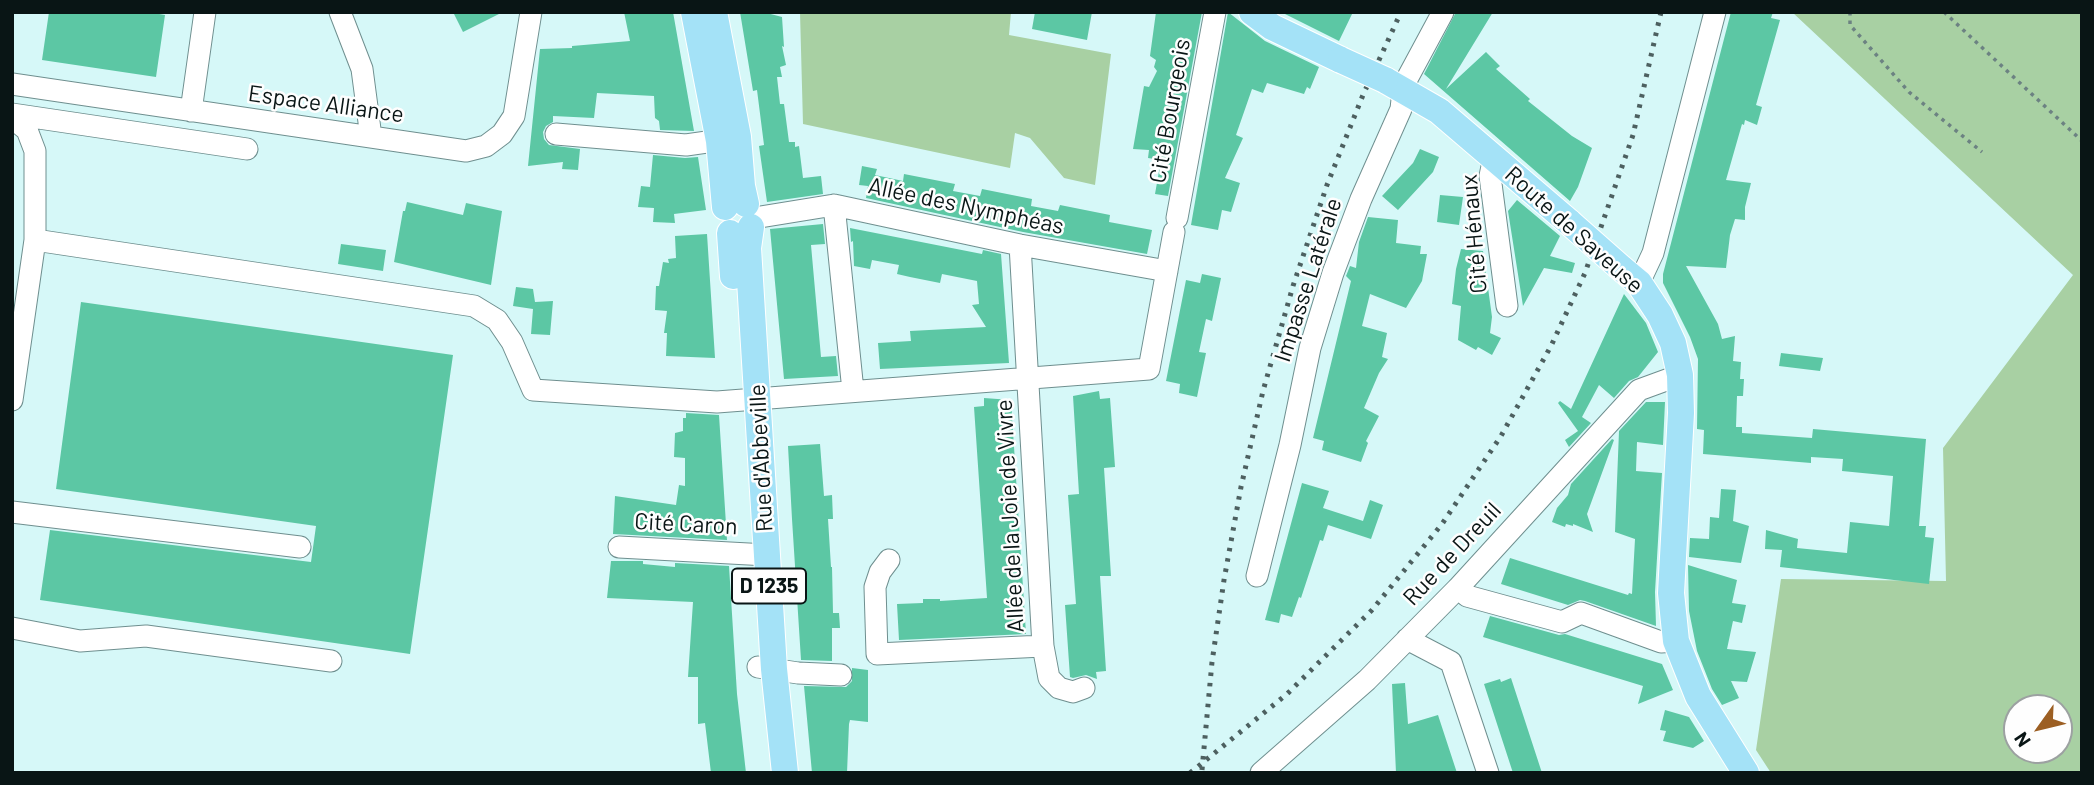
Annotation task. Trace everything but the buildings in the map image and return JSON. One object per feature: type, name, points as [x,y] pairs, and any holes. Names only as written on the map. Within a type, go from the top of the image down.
[{"type":"main road","name":"Route de Saveuse","points":[[1252,12],[1272,27],[1394,85],[1439,111],[1630,276],[1660,316],[1674,343],[1680,375],[1681,412],[1671,593],[1676,641],[1698,696],[1746,773]]},
{"type":"main road","name":"Rue d'Abbeville","points":[[701,14],[728,140],[741,186],[740,218],[748,248],[749,400],[766,668],[767,773]]},
{"type":"main road","name":"Rue d'Abbeville","points":[[766,668],[785,773]]},
{"type":"street","points":[[191,111],[205,12]]},
{"type":"street","points":[[340,12],[362,69],[371,137]]},
{"type":"street","name":"Espace Alliance","points":[[12,84],[466,151],[486,146],[502,134],[514,117],[531,12]]},
{"type":"street","name":"Cité Bourgeois","points":[[1029,377],[1149,369],[1214,12]]},
{"type":"street","name":"Impasse Latérale","points":[[1257,576],[1318,320],[1343,243],[1401,109],[1394,85],[1408,77],[1443,12]]},
{"type":"street","points":[[1630,276],[1653,253],[1715,12]]},
{"type":"street","points":[[12,116],[247,149]]},
{"type":"street","points":[[12,116],[27,130],[35,151],[35,240],[12,400]]},
{"type":"street","points":[[556,134],[686,145],[728,140]]},
{"type":"street","name":"Cité Hénaux","points":[[1494,157],[1490,176],[1507,306]]},
{"type":"street","points":[[834,205],[853,391]]},
{"type":"street","name":"Allée des Nymphéas","points":[[740,218],[834,205],[1020,245],[1167,271]]},
{"type":"street","points":[[35,240],[474,306],[497,320],[512,342],[533,390],[718,402],[1029,377]]},
{"type":"street","name":"Allée de la Joie de Vivre","points":[[889,560],[880,572],[875,587],[877,654],[1043,646],[1020,245]]},
{"type":"street","name":"Rue de Dreuil","points":[[1261,773],[1367,680],[1458,588],[1639,390],[1680,375]]},
{"type":"street","points":[[12,512],[300,547]]},
{"type":"street","name":"Cité Caron","points":[[619,547],[759,555]]},
{"type":"street","points":[[1458,588],[1467,596],[1562,622],[1581,613],[1661,642],[1676,641]]},
{"type":"street","points":[[12,628],[80,641],[146,636],[331,661]]},
{"type":"street","points":[[1407,639],[1451,662],[1488,773]]},
{"type":"street","points":[[1043,646],[1049,678],[1059,688],[1073,692],[1084,688]]},
{"type":"street","points":[[776,773],[766,668],[841,675]]},
{"type":"path","points":[[1850,12],[1850,24],[1909,92],[1982,152]]},
{"type":"path","points":[[1944,12],[2082,141]]},
{"type":"green space","points":[[800,12],[1011,12],[1009,35],[1111,54],[1095,185],[1064,178],[1030,138],[1015,133],[1010,168],[803,124]]},
{"type":"green space","points":[[1792,12],[2082,12],[2082,773],[1771,773],[1756,750],[1781,579],[1946,581],[1943,448],[2073,275]]},
{"type":"railway","points":[[1202,770],[1212,662],[1224,580],[1241,487],[1263,391],[1293,286],[1327,185],[1363,95],[1401,12]]},
{"type":"railway","points":[[1190,773],[1287,694],[1372,610],[1442,524],[1501,436],[1551,346],[1585,273],[1633,135],[1661,12]]}]
